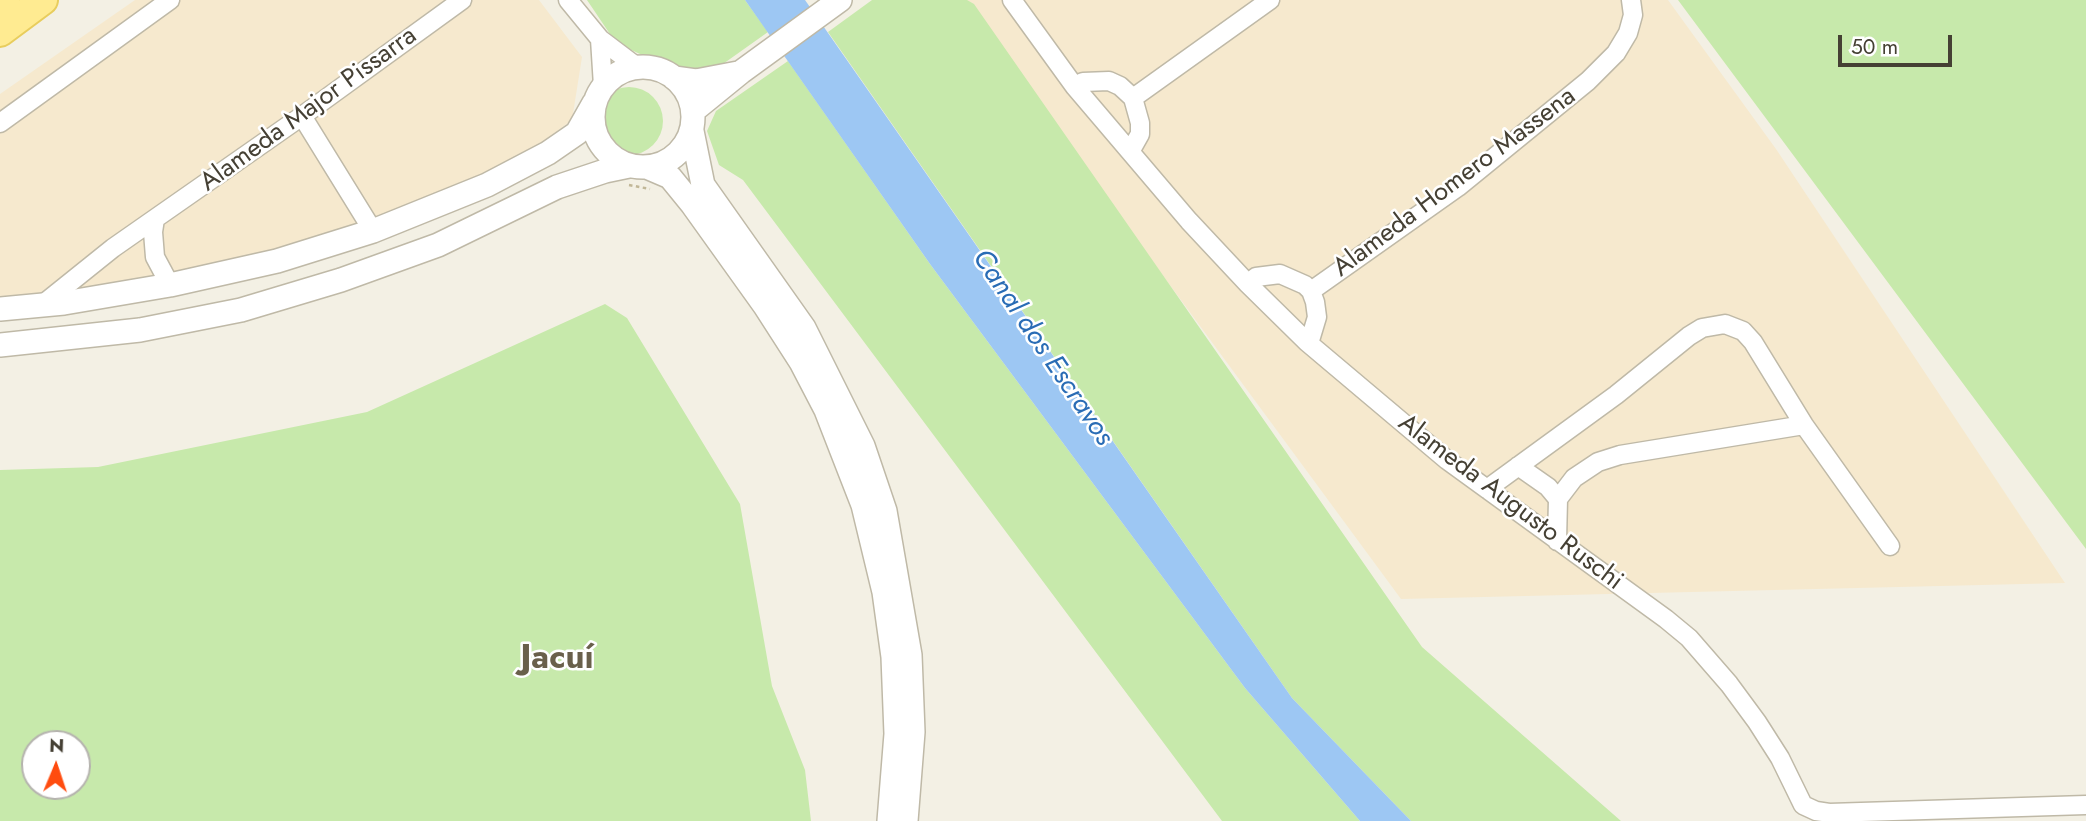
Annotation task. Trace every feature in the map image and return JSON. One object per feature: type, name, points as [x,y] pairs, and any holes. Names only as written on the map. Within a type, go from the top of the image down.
[{"type":"main road","points":[[0,4],[5,0]]},
{"type":"main road","points":[[0,32],[43,0]]},
{"type":"street","points":[[0,123],[170,0]]},
{"type":"street","name":"Alameda Major Pissarra","points":[[42,305],[113,248],[462,0]]},
{"type":"street","points":[[568,0],[600,39],[637,67]]},
{"type":"street","name":"Alameda Augusto Ruschi","points":[[1012,0],[1075,87],[1189,221],[1307,342],[1428,445],[1666,618],[1689,638],[1750,712],[1780,758],[1797,796],[1809,808],[1829,813],[2086,805]]},
{"type":"street","points":[[1133,98],[1270,0]]},
{"type":"street","name":"Alameda Homero Massena","points":[[1311,291],[1458,187],[1588,81],[1616,53],[1628,33],[1633,15],[1631,0]]},
{"type":"street","points":[[0,345],[139,330],[241,310],[341,280],[438,245],[557,187],[598,173],[643,174],[680,152],[692,121],[741,72],[833,5]]},
{"type":"street","points":[[600,39],[598,94],[593,125],[601,147],[618,162],[643,174],[765,306],[801,362],[837,435],[863,505],[884,592],[893,657],[896,734],[889,821]]},
{"type":"street","points":[[0,309],[109,296],[170,285],[277,261],[373,231],[487,185],[548,153],[577,133],[598,94],[624,71],[637,67],[663,71],[674,78],[690,99],[703,185],[804,328],[863,446],[885,511],[910,655],[913,732],[906,821]]},
{"type":"street","points":[[674,78],[709,80],[741,72]]},
{"type":"street","points":[[1075,87],[1083,82],[1109,81],[1121,86],[1133,98],[1140,134],[1131,150]]},
{"type":"street","points":[[302,116],[373,231]]},
{"type":"street","points":[[155,219],[155,257],[170,285]]},
{"type":"street","name":"Alameda Homero Massena","points":[[1248,284],[1256,278],[1280,274],[1297,279],[1311,291],[1317,317],[1315,328],[1307,342]]},
{"type":"street","points":[[1487,489],[1616,395],[1689,337],[1711,325],[1725,324],[1743,331],[1766,361],[1804,425],[1891,545]]},
{"type":"street","points":[[1557,541],[1558,499],[1574,478],[1598,462],[1804,425]]},
{"type":"street","points":[[1518,466],[1548,487],[1558,499]]},
{"type":"path","points":[[643,174],[648,190],[643,174]]},
{"type":"shaded area","points":[[135,0],[539,0],[582,57],[572,120],[517,161],[333,235],[97,293],[0,300],[0,94]]},
{"type":"shaded area","points":[[960,0],[1668,0],[1776,149],[2065,583],[1401,599]]},
{"type":"green space","points":[[587,0],[745,0],[768,32],[699,81],[616,43]]},
{"type":"green space","points":[[872,0],[967,0],[974,4],[1422,647],[1621,821],[1411,821],[1292,698],[828,32]]},
{"type":"green space","points":[[1678,0],[2086,0],[2086,549]]},
{"type":"green space","points":[[788,61],[930,264],[1245,688],[1360,821],[1222,821],[743,180],[719,165],[707,131],[716,111]]},
{"type":"green space","points":[[629,87],[642,89],[653,97],[661,108],[661,134],[653,145],[642,153],[629,155],[616,153],[605,145],[597,134],[595,121],[597,108],[605,97],[616,89]]},
{"type":"green space","points":[[605,304],[627,318],[740,504],[772,686],[805,770],[811,821],[0,821],[0,470],[98,467],[367,412]]},
{"type":"water","name":"Canal dos Escravos","points":[[745,0],[805,0],[1292,698],[1411,821],[1360,821],[1245,688],[930,264]]},
{"type":"district","name":"Jacuí","points":[[557,660]]}]
